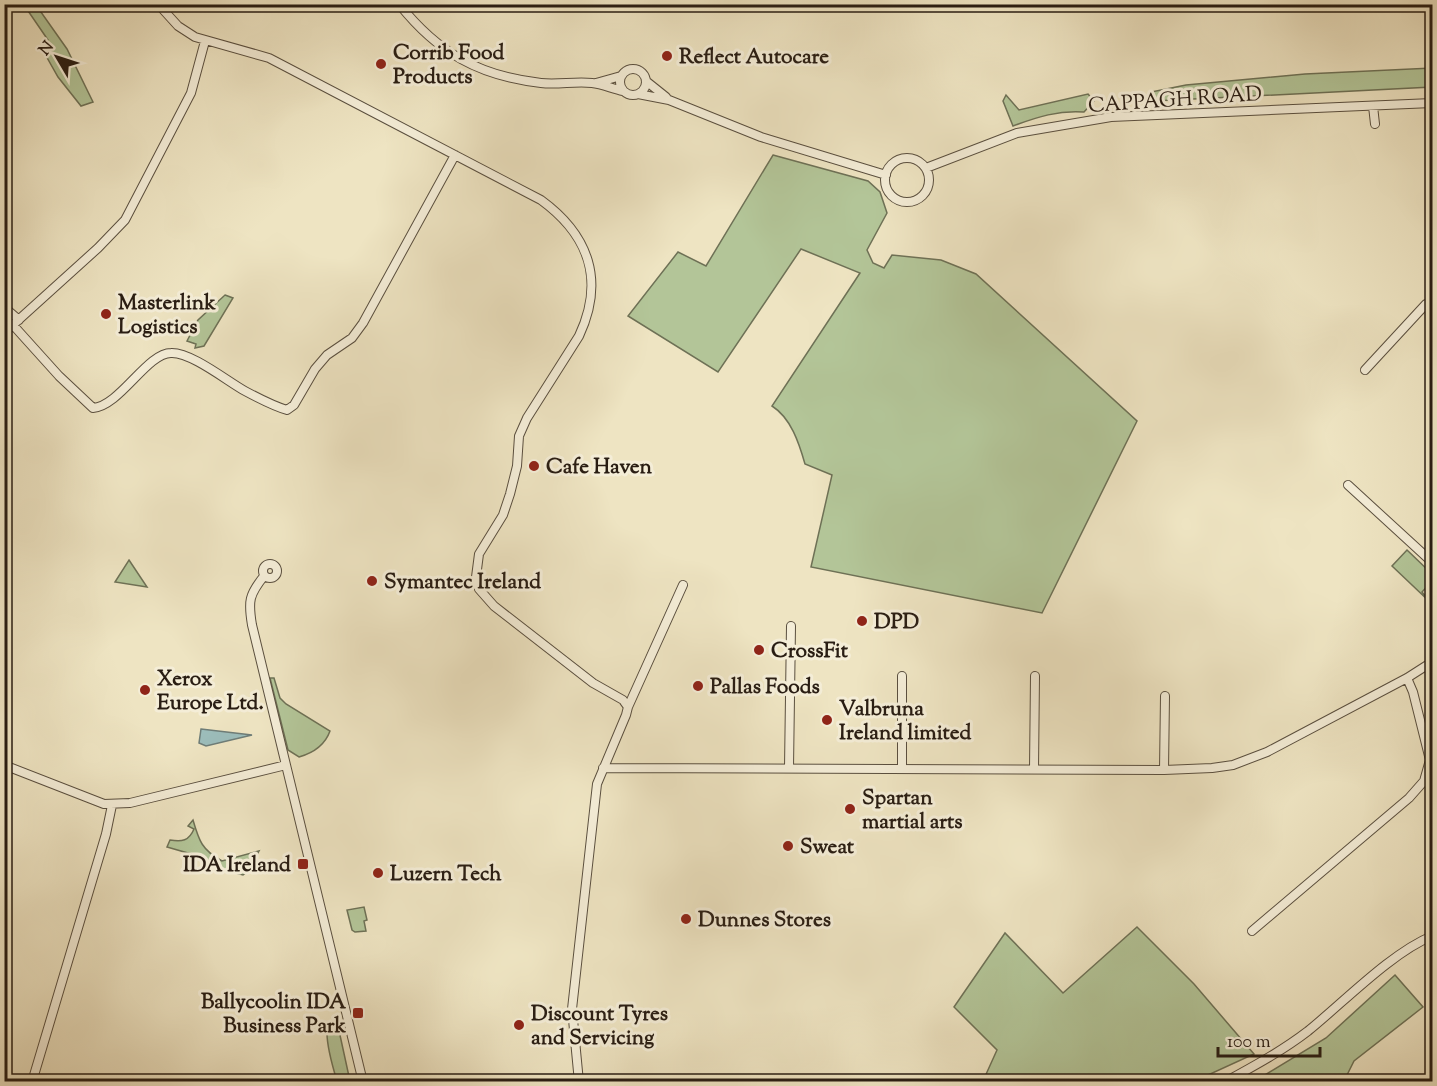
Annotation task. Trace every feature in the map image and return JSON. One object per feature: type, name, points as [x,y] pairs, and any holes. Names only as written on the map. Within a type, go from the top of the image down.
[{"type":"street","points":[[158,4],[178,26],[205,41],[269,58],[541,200],[565,219],[575,233],[587,256],[591,280],[590,305],[586,323],[527,418],[519,436],[517,466],[510,494],[503,515],[479,554],[476,577],[479,589],[494,606],[593,683],[623,700],[628,707]]},
{"type":"street","points":[[399,4],[435,43],[460,60],[484,71],[509,79],[543,83],[594,83],[621,76],[634,69],[642,73],[645,81],[644,88],[638,94]]},
{"type":"street","points":[[4,333],[98,248],[125,220],[190,93],[205,41]]},
{"type":"street","points":[[621,76],[620,83],[623,91]]},
{"type":"street","points":[[645,81],[669,100]]},
{"type":"street","points":[[594,83],[630,95],[638,94],[669,100],[761,136],[886,175]]},
{"type":"street","name":"CAPPAGH ROAD","points":[[926,168],[1017,134],[1112,117],[1432,103]]},
{"type":"street","points":[[1373,106],[1376,124]]},
{"type":"street","points":[[4,307],[59,376],[93,408],[104,406],[155,360],[170,353],[198,362],[245,391],[287,410],[294,405],[315,369],[327,355],[351,338],[363,323],[455,155]]},
{"type":"street","points":[[900,159],[915,159],[926,168],[930,177],[929,185],[926,192],[914,201],[901,201],[894,198],[886,187],[886,175],[893,162],[900,159]]},
{"type":"street","points":[[1365,370],[1426,304],[1432,302]]},
{"type":"street","points":[[1348,485],[1432,562]]},
{"type":"street","points":[[264,576],[254,589],[249,600],[249,608],[363,1082]]},
{"type":"street","points":[[579,1082],[572,1009],[597,784],[628,707],[683,585]]},
{"type":"street","points":[[789,768],[791,626]]},
{"type":"street","points":[[603,768],[1164,770],[1212,768],[1248,760],[1267,752],[1407,678],[1432,662]]},
{"type":"street","points":[[902,768],[903,676]]},
{"type":"street","points":[[1034,769],[1035,676]]},
{"type":"street","points":[[1252,931],[1409,798],[1425,781],[1430,760],[1413,692],[1407,678]]},
{"type":"street","points":[[1164,770],[1165,696]]},
{"type":"street","points":[[4,765],[92,800],[112,805],[140,801],[286,765]]},
{"type":"street","points":[[32,1082],[106,834],[112,805]]},
{"type":"street","points":[[1225,1082],[1290,1044],[1391,961],[1421,940],[1432,936]]},
{"type":"green space","points":[[24,5],[36,5],[67,49],[93,102],[81,106],[58,77],[41,47],[48,40]]},
{"type":"green space","points":[[1432,68],[1432,87],[1154,101],[1151,92],[1186,85],[1305,74]]},
{"type":"green space","points":[[1088,94],[1094,101],[1084,112],[1048,115],[1013,126],[1003,101],[1006,95],[1019,110]]},
{"type":"green space","points":[[773,155],[868,181],[880,192],[887,213],[867,250],[873,263],[884,268],[892,255],[941,260],[976,274],[1137,421],[1042,613],[811,567],[832,475],[805,464],[789,424],[772,406],[860,273],[801,249],[718,372],[628,316],[678,252],[706,266]]},
{"type":"green space","points":[[225,295],[233,298],[204,346],[195,348],[196,344],[187,341],[198,320]]},
{"type":"green space","points":[[1407,550],[1432,574],[1432,581],[1422,592],[1432,604],[1392,566]]},
{"type":"green space","points":[[129,560],[147,587],[115,582]]},
{"type":"green space","points":[[270,678],[274,678],[280,698],[286,704],[330,731],[322,744],[314,751],[299,757],[288,750]]},
{"type":"green space","points":[[193,820],[202,844],[222,861],[259,851],[248,871],[243,875],[209,866],[205,858],[167,847],[170,840],[182,841],[190,836],[194,829],[188,826]]},
{"type":"green space","points":[[364,907],[367,920],[364,921],[366,931],[355,932],[352,930],[347,910]]},
{"type":"green space","points":[[1137,927],[1194,984],[1254,1054],[1195,1081],[983,1081],[997,1050],[954,1007],[1005,933],[1063,993]]},
{"type":"green space","points":[[1395,975],[1423,1007],[1354,1061],[1344,1081],[1255,1081],[1326,1038]]},
{"type":"green space","points":[[328,1024],[338,1026],[350,1081],[337,1081],[328,1044]]},
{"type":"water","points":[[201,729],[252,735],[206,746],[199,743]]},
{"type":"place","name":"Reflect Autocare","points":[[667,56]]},
{"type":"place","name":"Corrib Food Products","points":[[381,64]]},
{"type":"place","name":"Masterlink Logistics","points":[[106,314]]},
{"type":"place","name":"Cafe Haven","points":[[534,466]]},
{"type":"place","name":"Symantec Ireland","points":[[372,581]]},
{"type":"place","name":"DPD","points":[[862,621]]},
{"type":"place","name":"CrossFit","points":[[759,650]]},
{"type":"place","name":"Pallas Foods","points":[[698,686]]},
{"type":"place","name":"Xerox Europe Ltd.","points":[[145,690]]},
{"type":"place","name":"Valbruna Ireland limited","points":[[827,720]]},
{"type":"place","name":"Spartan martial arts","points":[[850,809]]},
{"type":"place","name":"Sweat","points":[[788,846]]},
{"type":"place","name":"IDA Ireland","points":[[303,864]]},
{"type":"place","name":"Luzern Tech","points":[[378,873]]},
{"type":"place","name":"Dunnes Stores","points":[[686,919]]},
{"type":"place","name":"Ballycoolin IDA Business Park","points":[[358,1013]]},
{"type":"place","name":"Discount Tyres and Servicing","points":[[519,1025]]}]
